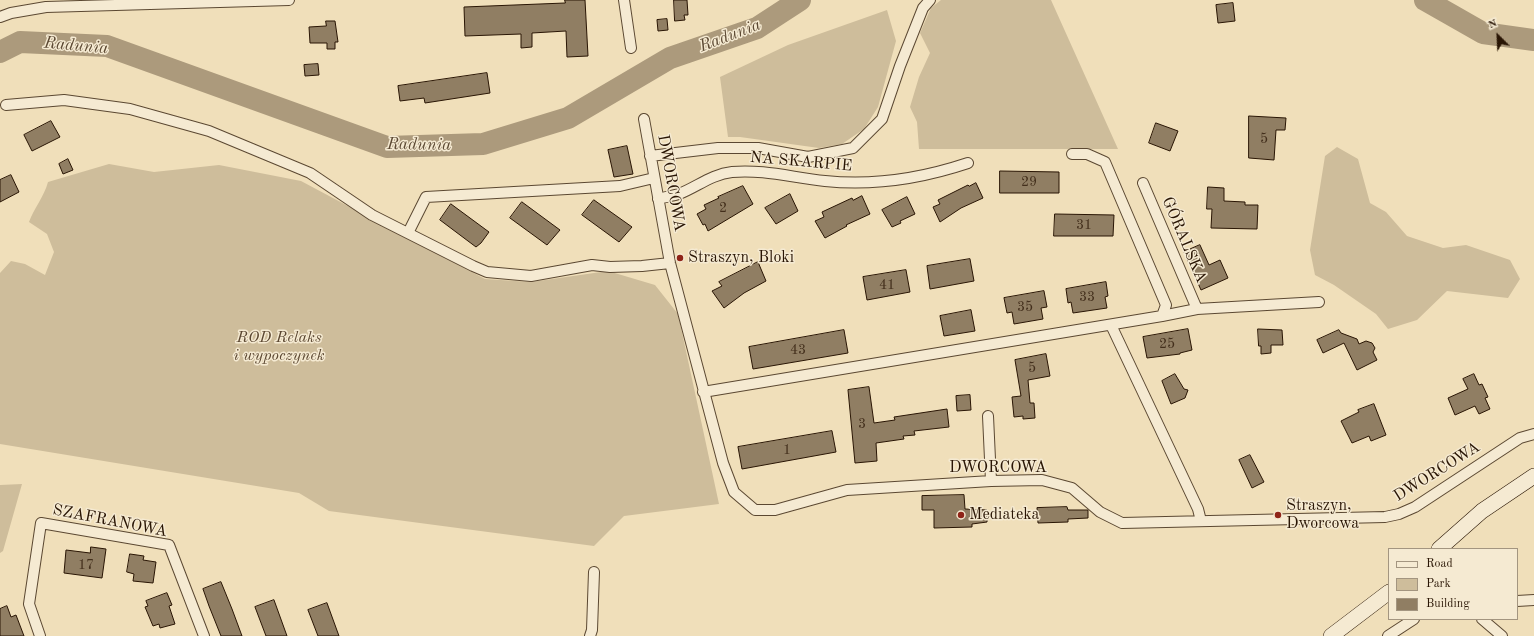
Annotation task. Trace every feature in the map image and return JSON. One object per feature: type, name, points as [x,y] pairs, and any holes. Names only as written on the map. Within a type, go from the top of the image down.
[{"type":"main road","points":[[1439,548],[1482,511],[1534,476]]},
{"type":"main road","points":[[1331,636],[1388,593]]},
{"type":"street","points":[[0,17],[46,7],[289,0]]},
{"type":"street","points":[[624,0],[631,48]]},
{"type":"street","points":[[650,156],[718,148],[758,148],[808,157],[853,148],[882,119],[917,22],[923,8],[930,0]]},
{"type":"street","points":[[6,105],[64,100],[130,109],[209,131],[310,174],[372,214],[487,272],[531,276],[592,265],[610,267],[642,266],[670,262]]},
{"type":"street","name":"DWORCOWA","points":[[644,119],[670,262],[703,392],[728,481],[734,492],[755,510],[775,510],[847,490],[991,481],[1042,480],[1072,488],[1100,512],[1122,523],[1364,518],[1399,514],[1414,507],[1520,438],[1534,434]]},
{"type":"street","points":[[703,392],[1162,316],[1166,305],[1105,162],[1087,154],[1072,154]]},
{"type":"street","name":"NA SKARPIE","points":[[658,199],[679,194],[706,180],[730,172],[750,171],[827,182],[868,182],[942,172],[968,164]]},
{"type":"street","points":[[408,233],[426,198],[620,186],[654,178]]},
{"type":"street","name":"GÓRALSKA","points":[[1144,183],[1197,309]]},
{"type":"street","name":"GÓRALSKA","points":[[1162,316],[1197,309],[1319,302]]},
{"type":"street","points":[[1111,325],[1198,509],[1201,521]]},
{"type":"street","points":[[988,416],[991,481]]},
{"type":"street","name":"SZAFRANOWA","points":[[40,636],[29,604],[41,523],[170,545],[204,636]]},
{"type":"street","points":[[590,636],[592,630],[594,572]]},
{"type":"street","points":[[1518,601],[1534,600]]},
{"type":"street","points":[[1388,636],[1412,620]]},
{"type":"street","points":[[1483,620],[1502,636]]},
{"type":"green space","points":[[941,0],[1051,0],[1118,149],[919,149],[917,122],[910,107],[919,77],[930,53],[920,33],[931,8]]},
{"type":"green space","points":[[887,10],[896,41],[878,107],[864,129],[842,144],[819,148],[740,137],[728,137],[720,77],[788,45]]},
{"type":"green space","points":[[1337,147],[1358,159],[1370,203],[1386,212],[1407,236],[1443,248],[1466,245],[1510,260],[1520,279],[1508,298],[1447,291],[1417,320],[1388,329],[1376,314],[1334,285],[1315,275],[1310,250],[1325,156]]},
{"type":"green space","name":"ROD Relaks i wypoczynek","points":[[109,164],[154,172],[219,165],[301,181],[485,279],[531,282],[608,271],[655,285],[678,314],[719,504],[624,516],[594,546],[329,511],[299,493],[0,444],[0,273],[11,261],[25,264],[45,275],[54,252],[47,234],[29,222],[48,182]]},
{"type":"green space","points":[[22,484],[3,551],[0,553],[0,485]]},
{"type":"building","points":[[565,0],[585,0],[588,56],[567,57],[566,31],[532,33],[532,47],[521,48],[521,34],[465,36],[464,7],[565,3]]},
{"type":"building","points":[[674,0],[687,0],[688,15],[684,15],[685,20],[675,21]]},
{"type":"building","points":[[1233,3],[1235,21],[1218,23],[1216,5]]},
{"type":"building","points":[[667,19],[668,30],[658,31],[657,20]]},
{"type":"building","points":[[326,21],[335,21],[338,42],[335,42],[335,49],[327,49],[327,43],[310,43],[309,27],[326,26]]},
{"type":"building","points":[[318,64],[319,75],[305,76],[304,65]]},
{"type":"building","points":[[487,73],[490,93],[425,103],[424,98],[400,101],[398,86]]},
{"type":"building","points":[[1249,116],[1286,118],[1285,130],[1276,130],[1274,160],[1249,158]]},
{"type":"building","points":[[51,121],[60,137],[32,151],[24,135]]},
{"type":"building","points":[[1156,123],[1178,131],[1170,151],[1149,143]]},
{"type":"building","points":[[627,146],[633,174],[614,177],[608,150]]},
{"type":"building","points":[[68,159],[73,170],[63,174],[59,164]]},
{"type":"building","points":[[1000,171],[1059,172],[1059,193],[1000,193]]},
{"type":"building","points":[[11,175],[19,192],[0,202],[0,180]]},
{"type":"building","points":[[976,183],[983,198],[961,208],[940,222],[933,207],[940,204],[938,200],[968,185],[969,186]]},
{"type":"building","points":[[743,186],[753,204],[708,231],[705,224],[703,225],[697,214],[706,209],[704,205]]},
{"type":"building","points":[[1208,187],[1224,188],[1224,201],[1245,202],[1245,205],[1258,205],[1257,229],[1211,228],[1212,209],[1207,209]]},
{"type":"building","points":[[790,194],[798,211],[776,224],[765,208]]},
{"type":"building","points":[[862,196],[870,214],[846,225],[847,226],[825,238],[815,221],[824,217],[822,212],[852,198],[853,200]]},
{"type":"building","points":[[907,197],[915,214],[900,221],[901,223],[892,227],[882,210]]},
{"type":"building","points":[[594,200],[632,227],[619,242],[582,215]]},
{"type":"building","points":[[522,202],[560,230],[547,245],[510,218]]},
{"type":"building","points":[[451,204],[489,232],[476,247],[440,220]]},
{"type":"building","points":[[1055,214],[1114,215],[1113,236],[1054,236]]},
{"type":"building","points":[[1200,245],[1209,265],[1220,260],[1228,278],[1201,290],[1184,252]]},
{"type":"building","points":[[970,259],[974,281],[930,289],[927,266]]},
{"type":"building","points":[[758,262],[766,281],[744,293],[724,308],[712,291],[722,286],[719,282]]},
{"type":"building","points":[[906,270],[910,292],[867,300],[863,277]]},
{"type":"building","points":[[1106,282],[1108,296],[1105,297],[1107,308],[1073,313],[1071,302],[1068,303],[1066,289]]},
{"type":"building","points":[[1044,291],[1047,307],[1041,308],[1043,319],[1014,324],[1012,312],[1007,313],[1004,298]]},
{"type":"building","points":[[971,310],[975,331],[944,336],[940,316]]},
{"type":"building","points":[[1188,329],[1192,350],[1180,354],[1147,358],[1143,337]]},
{"type":"building","points":[[1258,329],[1282,330],[1283,345],[1271,345],[1271,353],[1261,354]]},
{"type":"building","points":[[844,330],[848,353],[753,369],[749,347]]},
{"type":"building","points":[[1339,330],[1341,333],[1357,339],[1359,344],[1366,341],[1372,343],[1375,348],[1373,352],[1377,360],[1357,370],[1344,343],[1323,353],[1317,340]]},
{"type":"building","points":[[1046,354],[1050,376],[1028,380],[1030,403],[1034,403],[1035,418],[1023,419],[1023,416],[1014,417],[1012,397],[1021,396],[1015,360]]},
{"type":"building","points":[[1175,374],[1184,389],[1188,390],[1185,398],[1171,404],[1162,381]]},
{"type":"building","points":[[1474,374],[1479,385],[1482,384],[1488,397],[1485,398],[1490,409],[1479,414],[1475,406],[1455,415],[1448,398],[1468,389],[1463,379]]},
{"type":"building","points":[[869,387],[874,423],[895,420],[894,417],[947,409],[949,427],[914,431],[915,435],[903,436],[904,439],[876,443],[877,461],[855,463],[848,390]]},
{"type":"building","points":[[970,395],[971,410],[957,411],[956,396]]},
{"type":"building","points":[[1374,404],[1386,435],[1371,441],[1369,436],[1352,443],[1341,421],[1359,412],[1358,410]]},
{"type":"building","points":[[832,431],[836,452],[742,469],[738,447]]},
{"type":"building","points":[[1250,455],[1264,482],[1252,488],[1239,460]]},
{"type":"building","name":"Mediateka","points":[[964,495],[965,509],[987,510],[987,522],[972,524],[972,527],[934,528],[934,510],[922,510],[922,496]]},
{"type":"building","points":[[1067,507],[1068,510],[1088,510],[1088,518],[1068,519],[1068,522],[1038,523],[1037,508]]},
{"type":"building","points":[[91,547],[106,549],[102,578],[64,573],[66,550],[90,553]]},
{"type":"building","points":[[130,554],[144,556],[143,560],[156,562],[153,583],[133,581],[134,574],[127,572]]},
{"type":"building","points":[[221,582],[242,636],[221,636],[209,606],[203,589]]},
{"type":"building","points":[[167,593],[172,605],[169,606],[175,624],[160,628],[159,624],[153,626],[145,607],[148,606],[146,601]]},
{"type":"building","points":[[274,600],[287,636],[266,636],[255,607]]},
{"type":"building","points":[[327,603],[339,636],[318,636],[308,610]]},
{"type":"building","points":[[7,606],[11,617],[16,615],[24,636],[0,636],[0,609]]},
{"type":"waterway","name":"Radunia","points":[[0,52],[20,42],[107,46],[387,147],[483,144],[568,118],[670,58],[757,28],[800,0]]},
{"type":"waterway","name":"Radunia","points":[[1425,0],[1483,33],[1534,40]]},
{"type":"place","name":"Straszyn, Bloki","points":[[680,258]]},
{"type":"place","name":"Mediateka","points":[[961,515]]},
{"type":"place","name":"Straszyn, Dworcowa","points":[[1278,515]]}]
